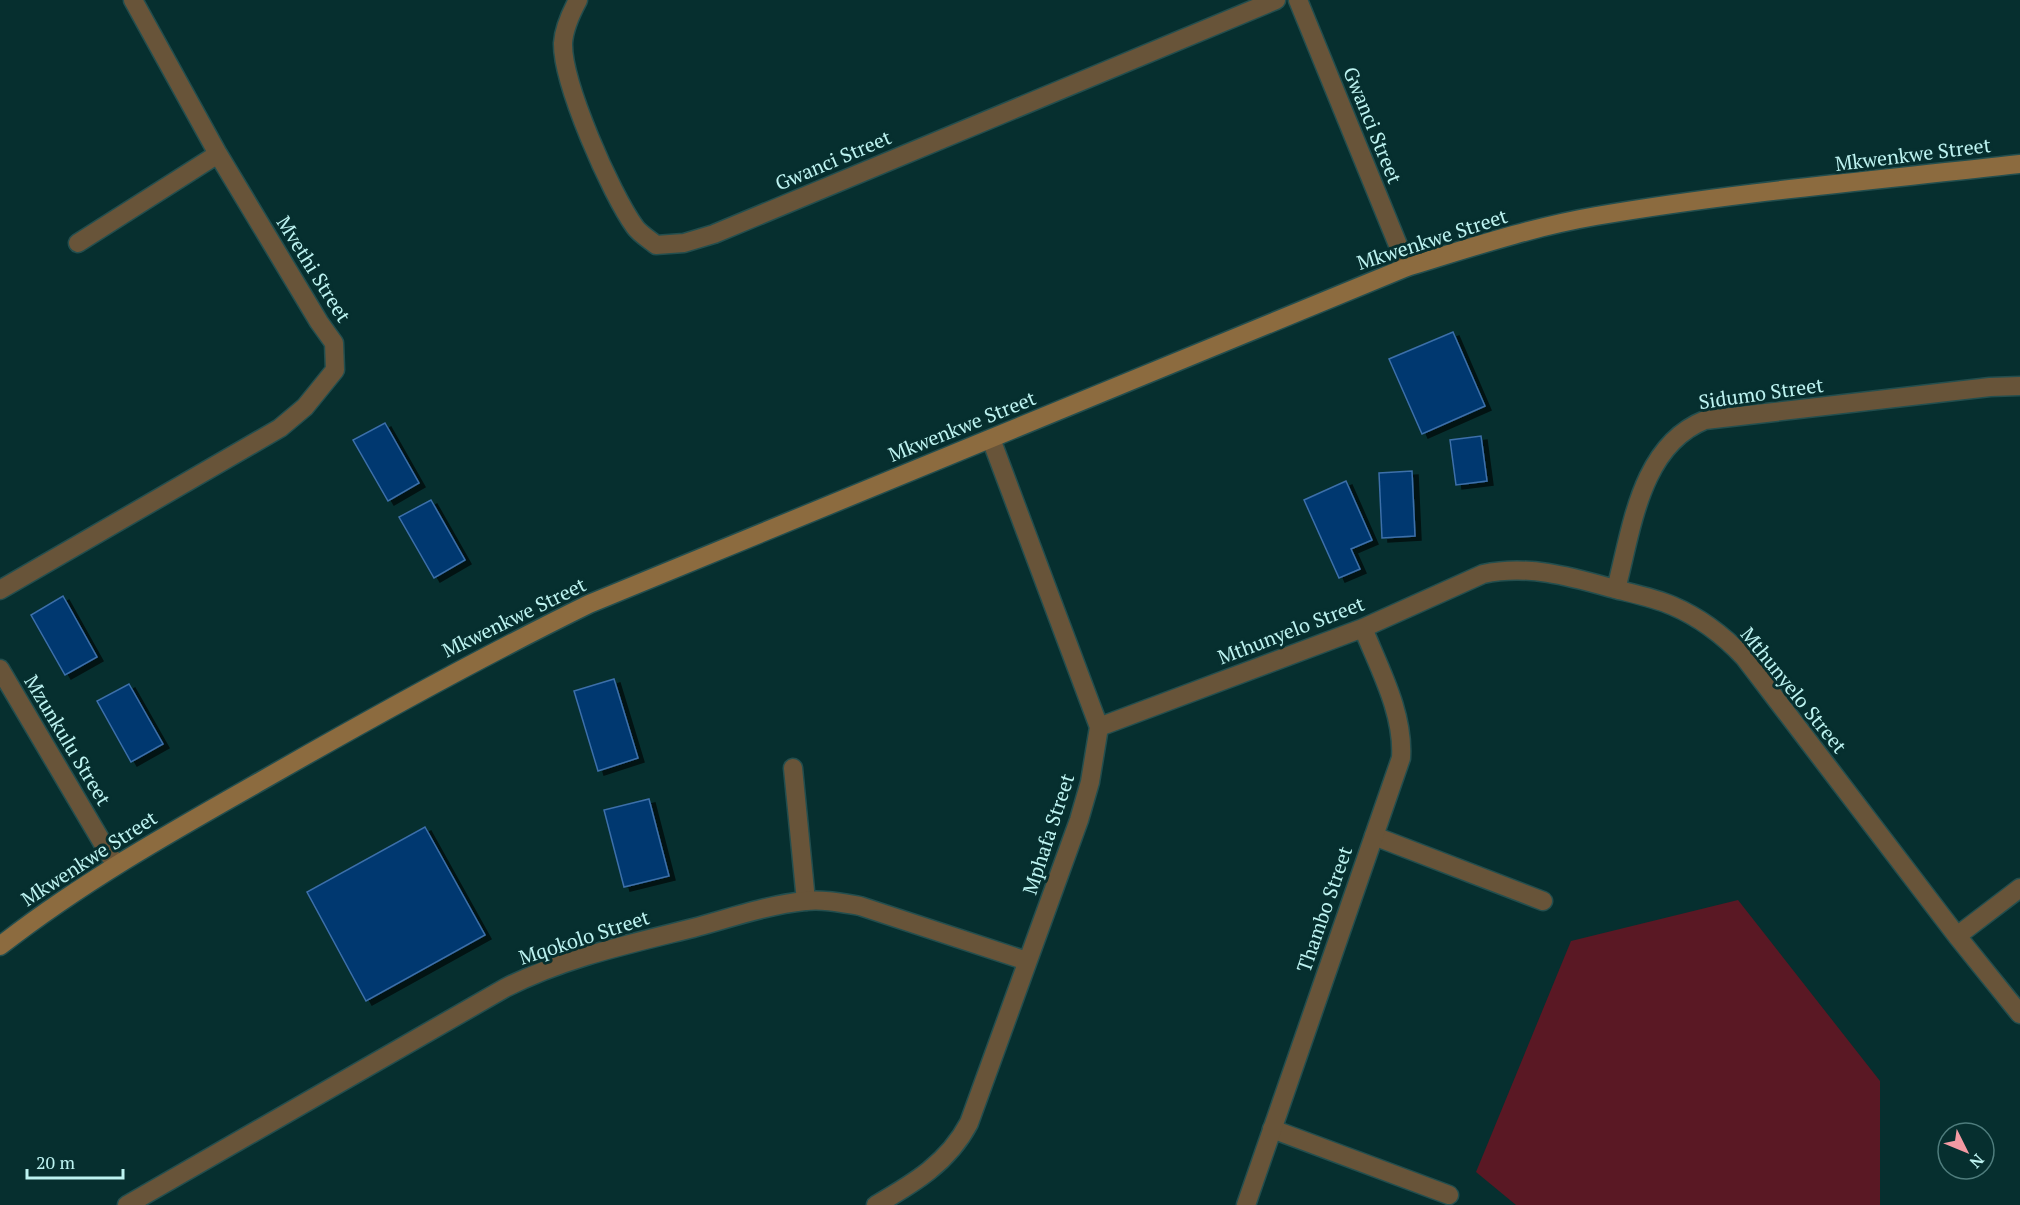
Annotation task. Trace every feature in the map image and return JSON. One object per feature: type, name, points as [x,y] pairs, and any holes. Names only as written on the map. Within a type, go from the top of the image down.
[{"type":"street","name":"Mvethi Street","points":[[0,590],[280,428],[305,407],[335,370],[334,343],[218,154],[133,0]]},
{"type":"street","name":"Gwanci Street","points":[[578,0],[568,18],[563,43],[566,66],[610,187],[636,230],[656,245],[684,243],[714,234],[1276,0]]},
{"type":"street","name":"Gwanci Street","points":[[1298,0],[1407,267]]},
{"type":"street","points":[[78,243],[218,154]]},
{"type":"street","name":"Mkwenkwe Street","points":[[0,946],[38,916],[115,864],[381,711],[499,648],[590,604],[1407,267],[1544,227],[1596,216],[1731,197],[2020,164]]},
{"type":"street","name":"Sidumo Street","points":[[1616,589],[1638,504],[1655,462],[1667,447],[1693,425],[1705,420],[2020,386]]},
{"type":"street","name":"Mphafa Street","points":[[876,1205],[917,1181],[941,1163],[958,1144],[969,1123],[1079,820],[1090,782],[1099,727],[991,439]]},
{"type":"street","name":"Mthunyelo Street","points":[[1099,727],[1363,627],[1469,578],[1501,570],[1528,570],[1573,576],[1674,606],[1726,638],[1744,657],[1956,936],[2020,1014]]},
{"type":"street","name":"Thambo Street","points":[[1246,1205],[1401,758],[1402,738],[1395,709],[1363,627]]},
{"type":"street","name":"Mzunkulu Street","points":[[0,669],[115,864]]},
{"type":"street","points":[[793,768],[806,901]]},
{"type":"street","points":[[1374,836],[1543,901]]},
{"type":"street","points":[[1956,936],[2020,888]]},
{"type":"street","name":"Mqokolo Street","points":[[127,1205],[534,973],[603,951],[769,908],[806,901],[834,901],[860,906],[1027,961]]},
{"type":"street","points":[[1272,1129],[1449,1195]]},
{"type":"shaded area","points":[[1738,900],[1880,1081],[1880,1205],[1516,1205],[1476,1172],[1571,941]]},
{"type":"building","points":[[1453,332],[1485,406],[1422,434],[1389,359]]},
{"type":"building","points":[[385,423],[419,483],[388,501],[353,440]]},
{"type":"building","points":[[1481,436],[1487,481],[1456,485],[1450,440]]},
{"type":"building","points":[[1412,471],[1415,536],[1382,538],[1379,473]]},
{"type":"building","points":[[1346,481],[1372,540],[1351,549],[1360,569],[1339,578],[1304,500]]},
{"type":"building","points":[[431,500],[465,560],[434,578],[399,517]]},
{"type":"building","points":[[63,596],[97,657],[65,675],[31,615]]},
{"type":"building","points":[[614,679],[638,758],[598,771],[574,691]]},
{"type":"building","points":[[129,684],[163,744],[131,762],[97,701]]},
{"type":"building","points":[[649,799],[669,876],[624,887],[604,810]]},
{"type":"building","points":[[425,827],[485,935],[366,1001],[307,892]]}]
